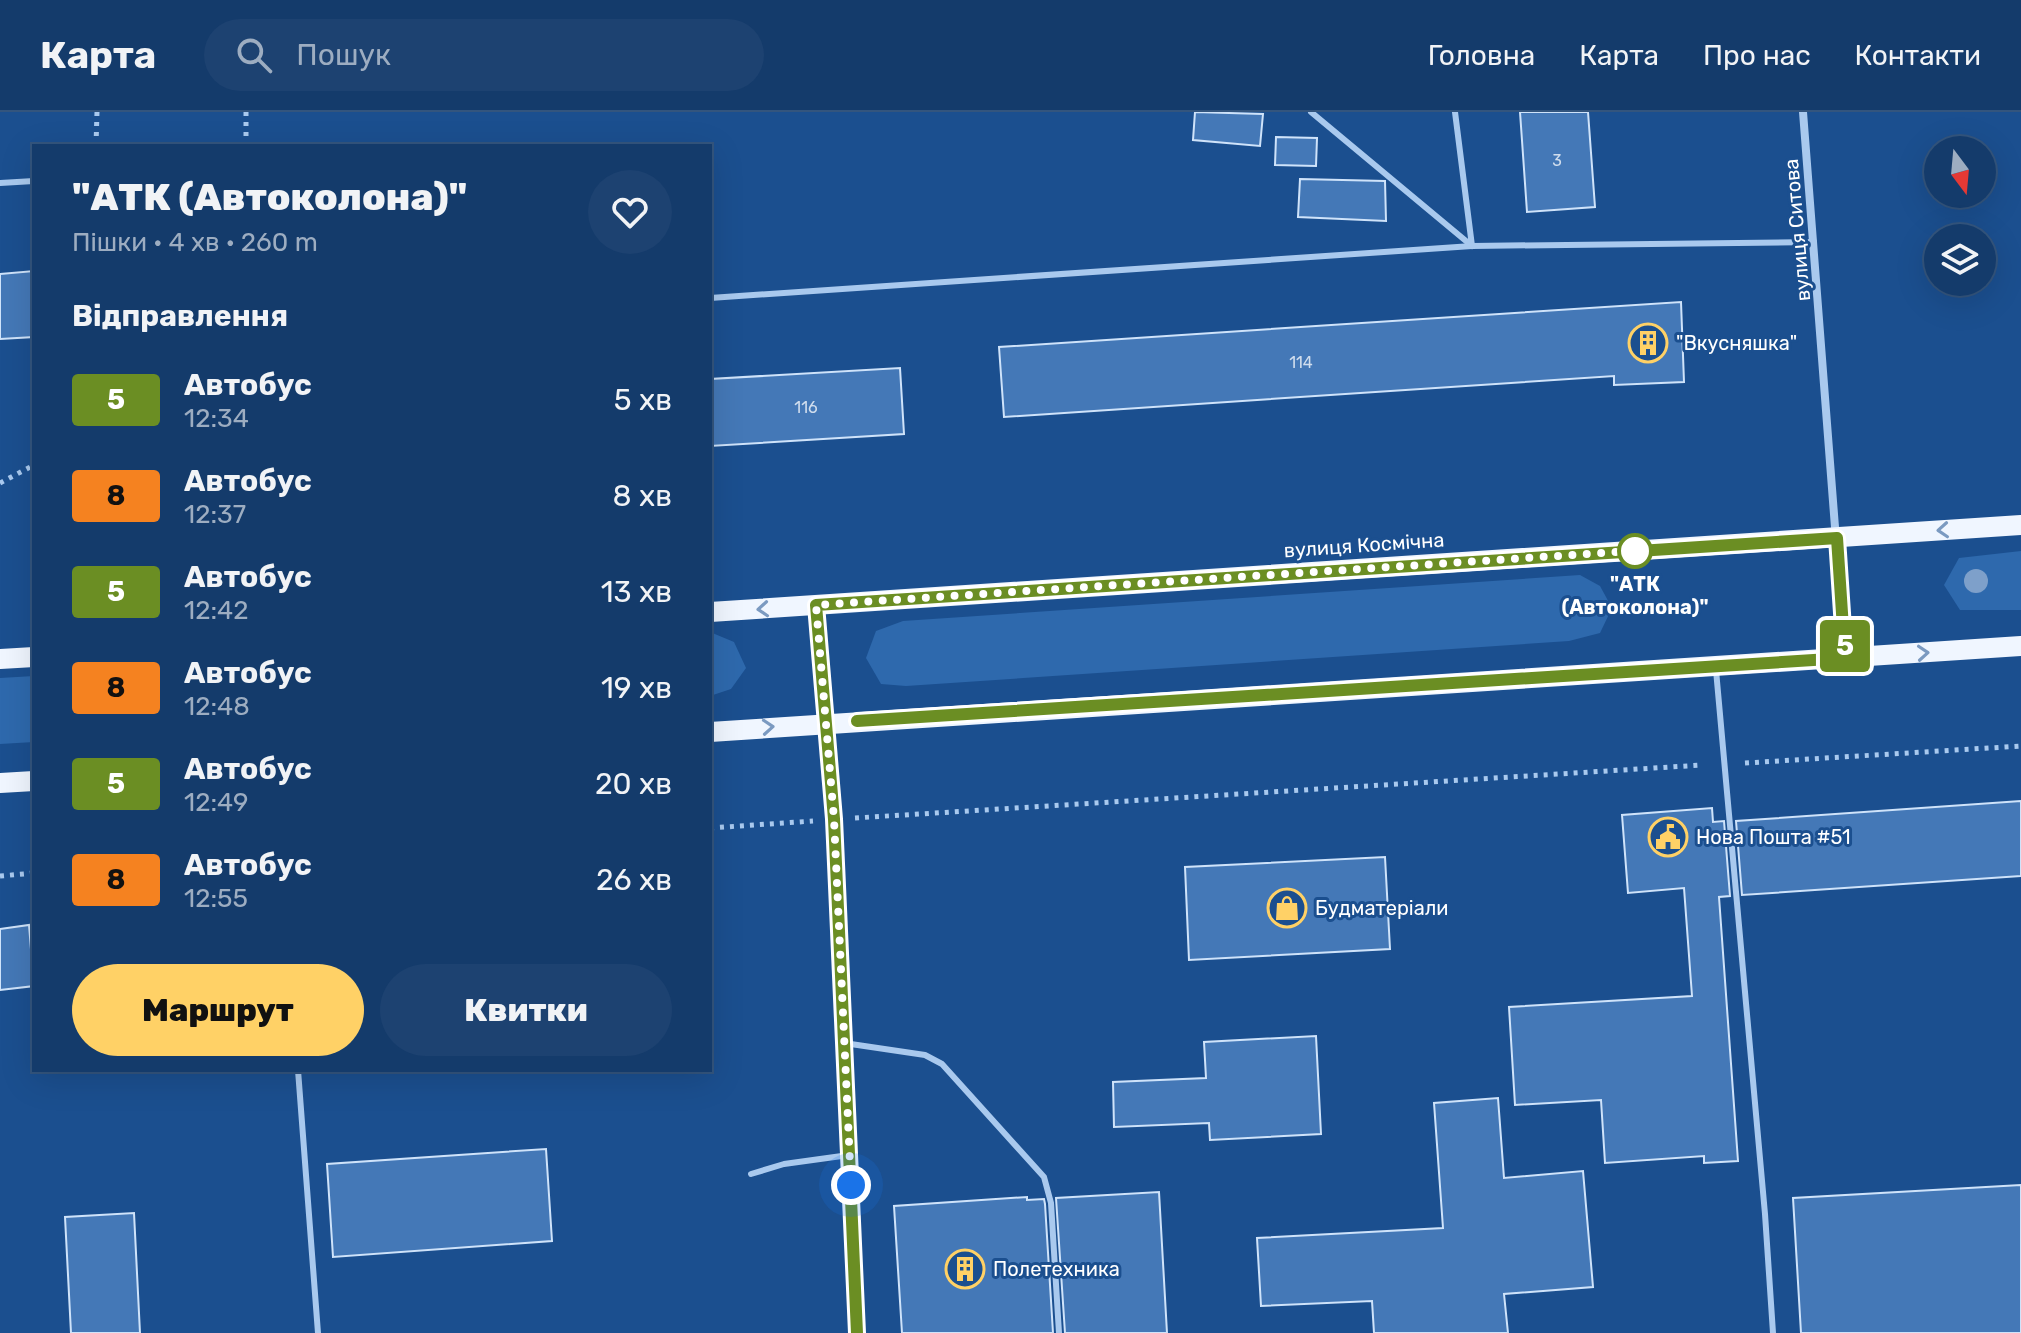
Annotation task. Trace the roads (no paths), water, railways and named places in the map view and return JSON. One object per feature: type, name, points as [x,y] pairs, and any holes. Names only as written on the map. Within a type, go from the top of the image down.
[{"type":"main road","name":"вулиця Космічна","points":[[712,612],[2021,525]]},
{"type":"main road","points":[[712,732],[2021,646]]},
{"type":"main road","points":[[0,659],[32,657]]},
{"type":"main road","points":[[0,783],[32,781]]},
{"type":"street","name":"вулиця Ситова","points":[[1803,112],[1845,658]]},
{"type":"street","points":[[816,605],[834,819],[857,1333]]},
{"type":"lane","points":[[1311,112],[1472,246]]},
{"type":"lane","points":[[1455,112],[1472,246]]},
{"type":"lane","points":[[0,183],[32,181]]},
{"type":"lane","points":[[712,298],[1472,246],[1814,242]]},
{"type":"lane","points":[[1716,666],[1773,1333]]},
{"type":"lane","points":[[844,1043],[925,1055],[942,1064],[1044,1177],[1051,1203],[1059,1333]]},
{"type":"lane","points":[[298,1072],[318,1333]]},
{"type":"lane","points":[[751,1174],[784,1164],[849,1155]]},
{"type":"place","name":"\"Вкусняшка\"","points":[[1648,343]]},
{"type":"place","name":"\"АТК (Автоколона)\"","points":[[1635,551]]},
{"type":"place","name":"Нова Пошта #51","points":[[1668,837]]},
{"type":"place","name":"Будматеріали","points":[[1287,908]]},
{"type":"place","name":"Полетехника","points":[[965,1269]]}]
